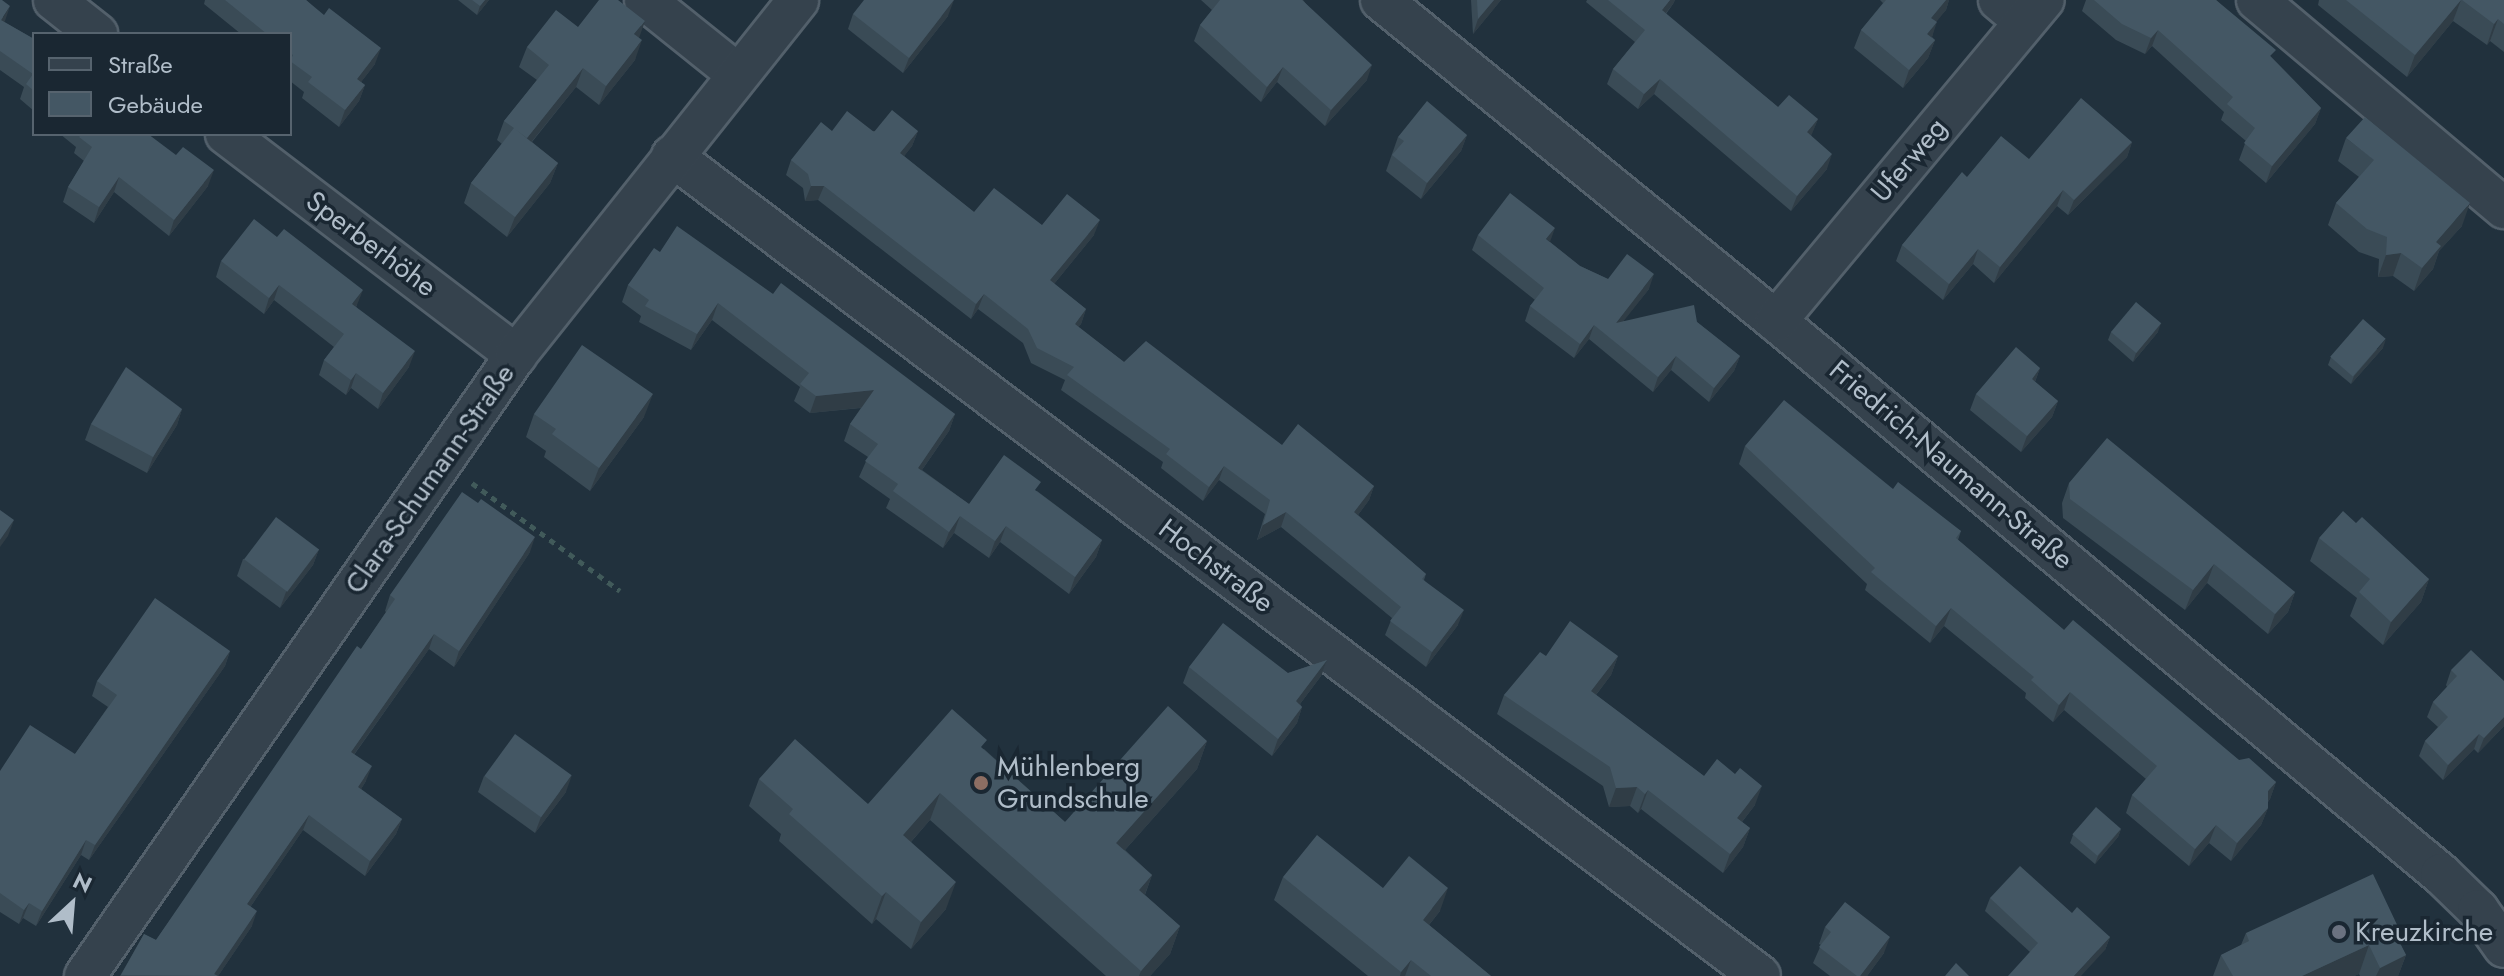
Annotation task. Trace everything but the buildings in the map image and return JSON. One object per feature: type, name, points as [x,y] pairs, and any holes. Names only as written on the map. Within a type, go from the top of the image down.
[{"type":"street","points":[[54,0],[94,32]]},
{"type":"street","points":[[645,0],[736,73]]},
{"type":"street","name":"Clara-Schumann-Straße","points":[[85,976],[516,355],[736,73],[798,0]]},
{"type":"street","name":"Friedrich-Naumann-Straße","points":[[1381,0],[1776,321],[2441,874],[2478,910],[2504,947]]},
{"type":"street","points":[[2257,0],[2504,208]]},
{"type":"street","name":"Uferweg","points":[[1776,321],[2022,7]]},
{"type":"street","name":"Sperberhöhe","points":[[229,136],[516,355]]},
{"type":"street","name":"Hochstraße","points":[[672,156],[1760,976]]},
{"type":"path","points":[[442,461],[620,591]]},
{"type":"place","name":"Mühlenberg Grundschule","points":[[981,783]]},
{"type":"place","name":"Kreuzkirche","points":[[2339,932]]}]
